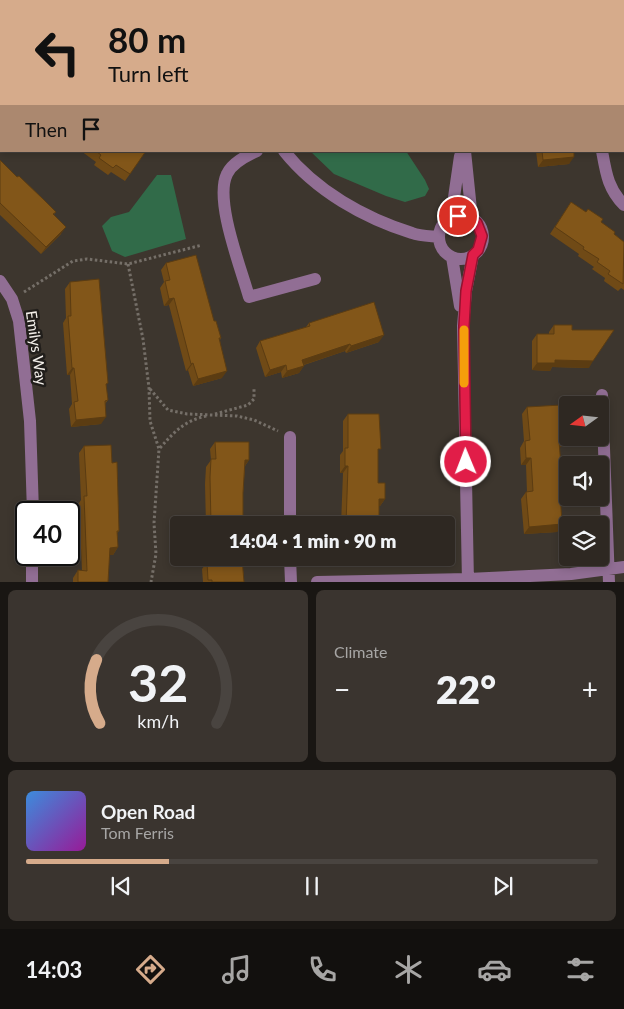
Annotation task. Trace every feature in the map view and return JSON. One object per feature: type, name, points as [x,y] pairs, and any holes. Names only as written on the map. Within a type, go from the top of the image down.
[{"type":"street","points":[[255,152],[232,166],[222,186],[228,227],[250,297],[315,279]]},
{"type":"street","points":[[285,152],[295,165],[318,186],[336,198],[382,221],[414,234],[439,237]]},
{"type":"street","points":[[451,218],[461,152]]},
{"type":"street","points":[[465,152],[472,219]]},
{"type":"street","points":[[602,152],[607,180],[617,198],[624,205]]},
{"type":"street","points":[[458,216],[472,219],[477,223],[482,236],[478,250],[467,258],[459,259],[452,257],[442,249],[439,237],[442,226],[451,218],[458,216]]},
{"type":"street","points":[[468,580],[464,326],[466,291],[473,255]]},
{"type":"street","points":[[452,257],[464,326]]},
{"type":"street","name":"Emilys Way","points":[[0,281],[12,299],[19,321],[30,421],[33,501]]},
{"type":"street","points":[[602,395],[608,575]]},
{"type":"street","points":[[290,438],[290,516]]},
{"type":"street","points":[[32,566],[32,582]]},
{"type":"street","points":[[290,566],[290,582]]},
{"type":"street","points":[[317,582],[468,580],[571,574],[608,575],[624,567]]},
{"type":"path","points":[[12,299],[73,261],[87,260],[128,264],[202,245]]},
{"type":"path","points":[[128,264],[143,339],[149,388],[150,421],[159,449],[154,523],[156,554],[151,582]]},
{"type":"path","points":[[159,449],[192,419],[248,405],[254,399],[254,387]]},
{"type":"path","points":[[149,388],[168,410],[187,414],[236,416],[254,420],[290,438]]},
{"type":"green space","points":[[311,152],[407,152],[429,189],[425,196],[405,202],[334,174]]},
{"type":"green space","points":[[157,175],[171,175],[186,239],[125,257],[112,251],[102,226],[111,217],[129,212]]},
{"type":"building","points":[[97,152],[145,152],[130,174],[116,165],[113,168],[99,158],[101,155]]},
{"type":"building","points":[[542,152],[574,152],[574,157],[543,160]]},
{"type":"building","points":[[0,160],[56,212],[53,214],[66,227],[46,247],[0,203]]},
{"type":"building","points":[[571,202],[586,212],[588,209],[603,219],[601,222],[615,232],[614,234],[624,242],[623,284],[608,274],[610,271],[597,262],[599,259],[555,227]]},
{"type":"building","points":[[196,255],[214,321],[216,321],[221,338],[219,338],[227,371],[198,379],[193,363],[191,364],[174,298],[169,299],[165,281],[170,280],[166,263]]},
{"type":"building","points":[[99,279],[108,383],[106,384],[108,400],[105,401],[106,417],[76,420],[74,402],[78,401],[74,368],[72,368],[68,316],[71,316],[70,282]]},
{"type":"building","points":[[374,302],[384,335],[302,360],[304,366],[287,371],[286,365],[270,370],[260,341],[310,326],[309,323]]},
{"type":"building","points":[[554,325],[572,325],[572,330],[614,330],[593,361],[555,360],[555,363],[537,363],[537,334],[554,334]]},
{"type":"building","points":[[559,405],[559,506],[561,506],[562,516],[559,516],[559,524],[529,527],[526,492],[533,491],[531,458],[526,458],[525,441],[530,440],[527,407]]},
{"type":"building","points":[[348,414],[379,414],[381,449],[378,449],[378,483],[385,483],[385,499],[379,499],[379,516],[346,516],[348,466],[345,466],[345,448],[348,448]]},
{"type":"building","points":[[215,442],[249,442],[249,460],[245,460],[243,516],[211,516],[211,459],[216,459]]},
{"type":"building","points":[[111,445],[112,463],[117,462],[118,547],[110,548],[108,582],[78,582],[78,570],[87,571],[84,496],[87,496],[84,446]]},
{"type":"building","points":[[207,566],[243,566],[244,582],[212,582],[212,580],[208,580]]},
{"type":"slow traffic","points":[[464,330],[464,383]]},
{"type":"route","points":[[458,216],[465,216],[477,223],[481,229],[482,236],[481,244],[473,255],[466,291],[464,326],[466,462]]}]
